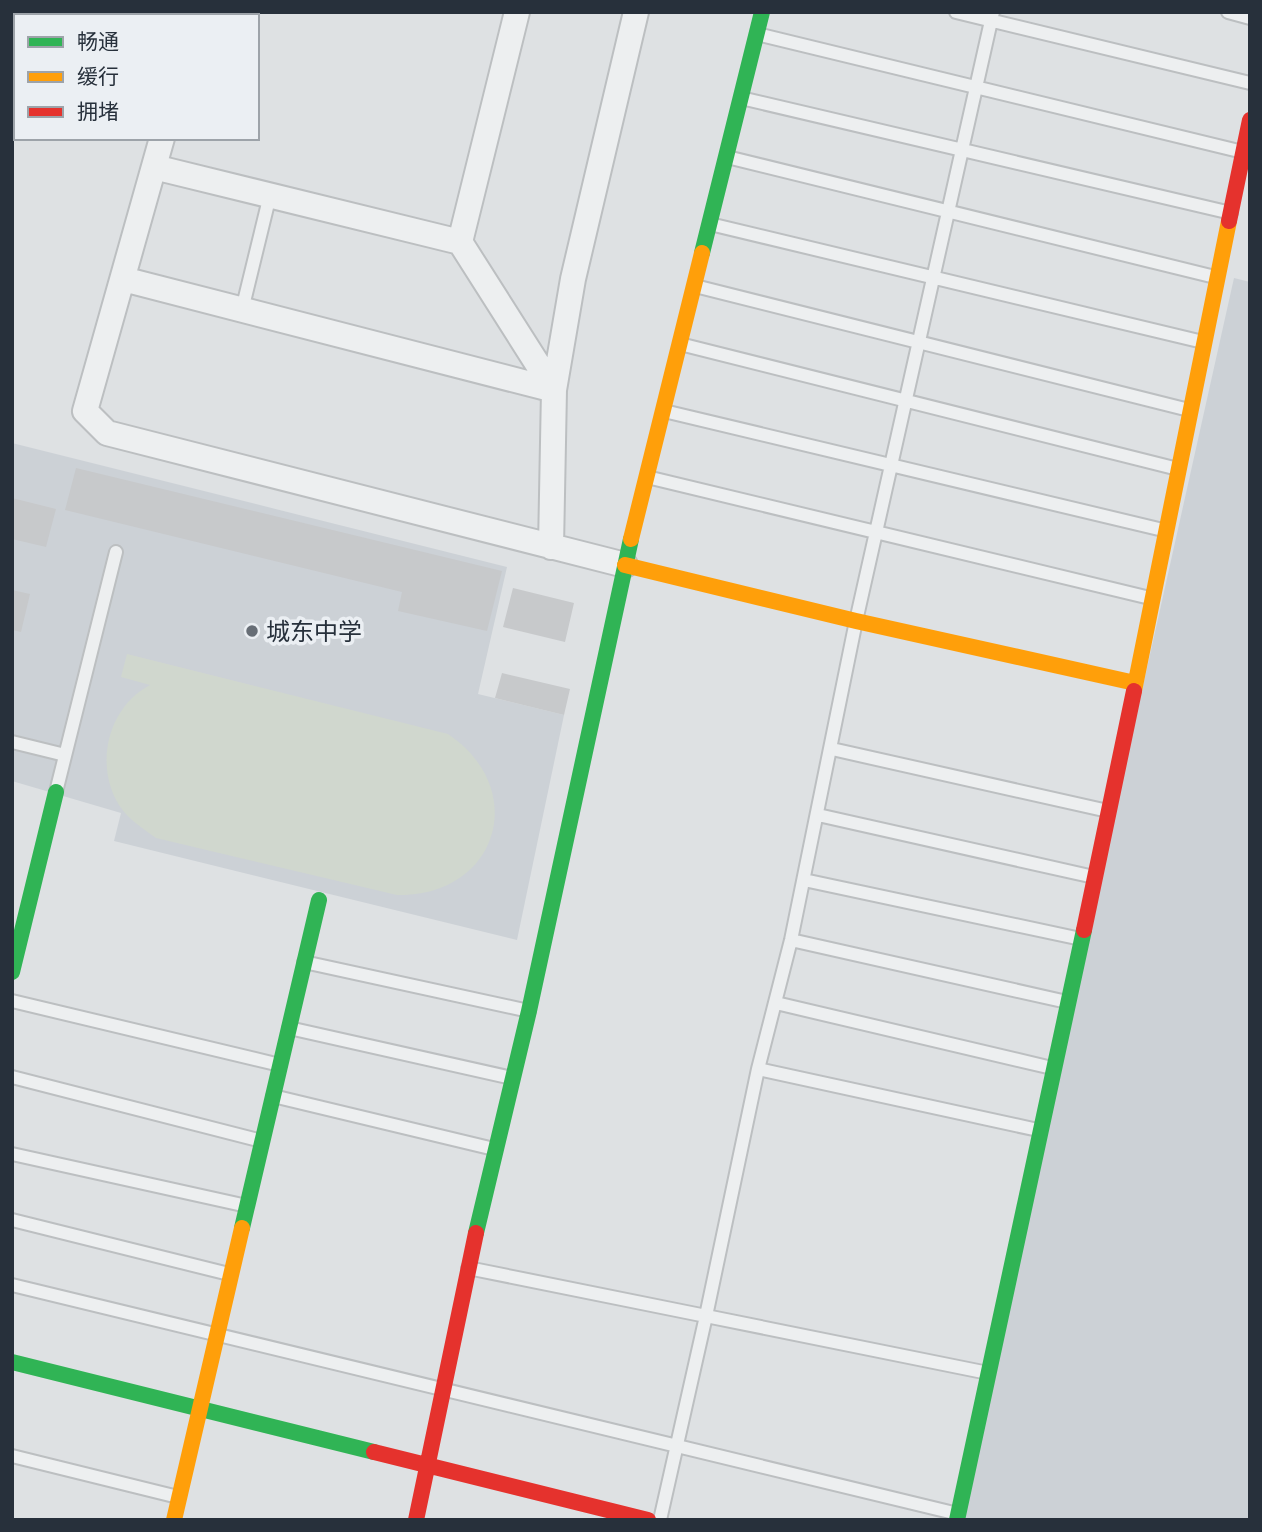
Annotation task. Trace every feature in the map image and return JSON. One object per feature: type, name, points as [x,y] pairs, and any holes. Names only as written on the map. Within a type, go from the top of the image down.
[{"type":"street","points":[[460,242],[517,12]]},
{"type":"street","points":[[551,547],[554,390],[572,279],[636,12]]},
{"type":"street","points":[[416,1520],[445,1391],[468,1268],[529,1011],[625,565],[762,12]]},
{"type":"street","points":[[957,1517],[1109,812],[1250,120]]},
{"type":"street","points":[[161,140],[85,411],[107,433],[625,565],[856,621],[1135,683]]},
{"type":"street","points":[[154,167],[460,242],[554,390]]},
{"type":"street","points":[[123,279],[554,390]]},
{"type":"street","points":[[12,972],[56,792]]},
{"type":"street","points":[[174,1520],[319,900]]},
{"type":"street","points":[[12,1362],[648,1520]]},
{"type":"lane","points":[[956,12],[992,16],[1250,83]]},
{"type":"lane","points":[[1228,12],[1250,18]]},
{"type":"lane","points":[[660,1520],[758,1069],[791,940],[856,621],[992,16]]},
{"type":"lane","points":[[757,34],[1244,152]]},
{"type":"lane","points":[[741,97],[1231,214]]},
{"type":"lane","points":[[726,157],[1218,277]]},
{"type":"lane","points":[[242,310],[270,195]]},
{"type":"lane","points":[[710,223],[1205,342]]},
{"type":"lane","points":[[694,286],[1191,411]]},
{"type":"lane","points":[[680,344],[1179,469]]},
{"type":"lane","points":[[663,411],[1166,531]]},
{"type":"lane","points":[[647,477],[1152,598]]},
{"type":"lane","points":[[56,792],[116,552]]},
{"type":"lane","points":[[12,742],[65,755]]},
{"type":"lane","points":[[832,749],[1109,812]]},
{"type":"lane","points":[[818,815],[1095,877]]},
{"type":"lane","points":[[804,880],[1081,940]]},
{"type":"lane","points":[[791,940],[1068,1002]]},
{"type":"lane","points":[[304,962],[529,1011]]},
{"type":"lane","points":[[12,1001],[280,1065]]},
{"type":"lane","points":[[776,1003],[1054,1069]]},
{"type":"lane","points":[[288,1028],[512,1078]]},
{"type":"lane","points":[[758,1069],[1041,1130]]},
{"type":"lane","points":[[12,1077],[262,1141]]},
{"type":"lane","points":[[273,1096],[497,1149]]},
{"type":"lane","points":[[12,1154],[247,1206]]},
{"type":"lane","points":[[12,1220],[231,1274]]},
{"type":"lane","points":[[468,1268],[988,1373]]},
{"type":"lane","points":[[12,1285],[957,1517]]},
{"type":"lane","points":[[12,1456],[179,1497]]},
{"type":"shaded area","points":[[1234,278],[1250,282],[1250,1520],[957,1520]]},
{"type":"shaded area","name":"城东中学","points":[[12,443],[507,567],[478,694],[564,715],[517,940],[114,841],[121,813],[12,781]]},
{"type":"shaded area","points":[[127,654],[448,734],[474,757],[489,783],[495,810],[491,836],[479,860],[459,879],[431,891],[397,895],[156,838],[136,823],[119,805],[107,772],[109,738],[115,722],[124,707],[150,685],[121,677]]},
{"type":"building","points":[[76,468],[502,571],[487,631],[398,611],[402,592],[65,510]]},
{"type":"building","points":[[12,498],[56,509],[46,547],[12,539]]},
{"type":"building","points":[[513,588],[574,603],[565,642],[503,627]]},
{"type":"building","points":[[12,590],[30,594],[21,632],[12,630]]},
{"type":"building","points":[[502,673],[570,689],[564,715],[495,698]]},
{"type":"traffic: fast","points":[[702,253],[762,12]]},
{"type":"traffic: fast","points":[[476,1233],[529,1011],[631,539]]},
{"type":"traffic: fast","points":[[12,972],[56,792]]},
{"type":"traffic: fast","points":[[242,1228],[319,900]]},
{"type":"traffic: fast","points":[[957,1520],[1084,930]]},
{"type":"traffic: fast","points":[[12,1362],[374,1452]]},
{"type":"traffic: slow","points":[[1134,691],[1229,221]]},
{"type":"traffic: slow","points":[[631,539],[702,253]]},
{"type":"traffic: slow","points":[[625,565],[856,621],[1135,683]]},
{"type":"traffic: slow","points":[[174,1520],[242,1228]]},
{"type":"traffic: jam","points":[[1229,221],[1250,120]]},
{"type":"traffic: jam","points":[[1084,930],[1134,691]]},
{"type":"traffic: jam","points":[[416,1520],[476,1233]]},
{"type":"traffic: jam","points":[[374,1452],[648,1520]]},
{"type":"place","name":"城东中学","points":[[252,631]]}]
